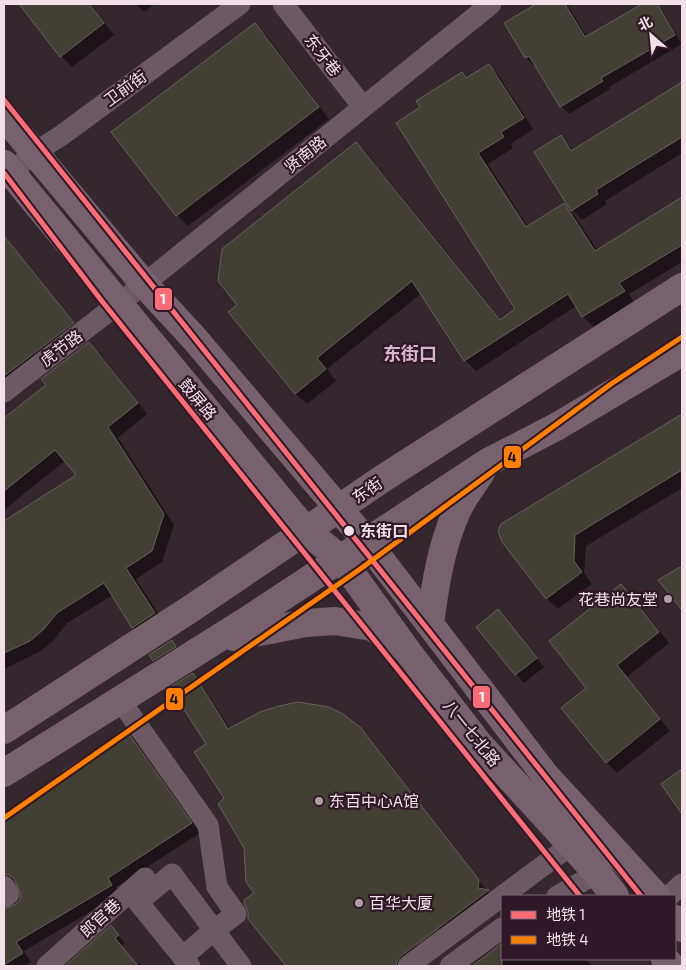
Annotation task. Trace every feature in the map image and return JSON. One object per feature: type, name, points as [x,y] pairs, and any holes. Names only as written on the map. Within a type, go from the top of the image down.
[{"type":"main road","points":[[4,116],[34,153]]},
{"type":"main road","name":"八一七北路","points":[[34,153],[144,284],[193,337],[367,542],[545,775],[655,895]]},
{"type":"main road","name":"鼓屏路","points":[[6,171],[306,530],[341,559]]},
{"type":"main road","name":"东街","points":[[4,730],[184,614],[382,479],[682,286]]},
{"type":"main road","points":[[4,774],[341,559],[488,462],[556,427],[682,352]]},
{"type":"main road","points":[[430,624],[436,584],[446,541],[458,510],[488,462]]},
{"type":"main road","name":"八一七北路","points":[[341,559],[408,652],[479,744],[597,873],[614,895]]},
{"type":"main road","points":[[212,642],[264,630],[306,623],[335,621],[372,627],[408,652]]},
{"type":"street","name":"卫前街","points":[[6,171],[62,135],[240,4]]},
{"type":"street","name":"东牙巷","points":[[283,4],[363,107]]},
{"type":"street","name":"贤南路","points":[[118,303],[491,4]]},
{"type":"street","name":"虎节路","points":[[4,392],[118,303]]},
{"type":"street","points":[[120,700],[208,825],[217,887],[236,914],[214,930],[191,958],[138,902],[163,872],[214,930],[241,966]]},
{"type":"street","points":[[504,895],[571,845]]},
{"type":"street","name":"郎官巷","points":[[47,966],[163,872]]},
{"type":"street","points":[[558,895],[597,873]]},
{"type":"street","points":[[670,895],[682,884]]},
{"type":"street","points":[[4,886],[9,894],[4,897]]},
{"type":"street","points":[[408,966],[501,897]]},
{"type":"street","points":[[450,966],[501,929]]},
{"type":"building","points":[[19,4],[89,4],[104,23],[60,57]]},
{"type":"building","points":[[536,4],[565,4],[585,37],[642,4],[657,4],[675,35],[601,78],[603,81],[560,107],[529,56],[525,58],[504,23]]},
{"type":"building","points":[[255,23],[319,107],[176,216],[111,132]]},
{"type":"building","points":[[489,64],[524,118],[501,132],[504,137],[478,153],[526,227],[564,203],[595,251],[682,197],[682,245],[619,283],[625,291],[582,317],[568,294],[464,361],[412,281],[317,358],[326,369],[295,394],[228,312],[237,305],[218,281],[222,249],[356,142],[500,320],[515,309],[396,123],[420,107],[416,101],[462,72],[466,78]]},
{"type":"building","points":[[682,82],[682,137],[596,190],[598,194],[571,211],[534,152],[561,135],[571,151]]},
{"type":"building","points":[[4,236],[74,323],[4,376]]},
{"type":"building","points":[[89,342],[138,403],[108,427],[164,514],[152,551],[126,568],[155,613],[132,628],[104,583],[57,613],[44,629],[30,641],[4,653],[4,521],[76,475],[55,450],[4,491],[4,418],[46,385],[41,379]]},
{"type":"building","points":[[682,414],[682,470],[575,535],[574,561],[582,572],[546,599],[502,542],[498,531],[501,524]]},
{"type":"building","points":[[682,566],[682,610],[658,580]]},
{"type":"building","points":[[621,584],[659,632],[617,665],[660,719],[606,763],[561,708],[586,688],[549,641]]},
{"type":"building","points":[[498,609],[537,658],[515,675],[476,627]]},
{"type":"building","points":[[172,640],[176,647],[153,661],[149,655]]},
{"type":"building","points":[[193,673],[228,729],[260,712],[298,702],[329,707],[343,714],[361,728],[479,880],[478,888],[489,890],[401,956],[396,966],[286,966],[248,919],[244,900],[254,893],[246,882],[244,848],[218,804],[224,798],[194,752],[206,744],[170,687]]},
{"type":"building","points":[[126,730],[192,823],[108,878],[112,885],[16,942],[23,953],[4,965],[4,909],[16,904],[20,900],[21,894],[14,879],[4,874],[4,815],[68,777],[63,771]]},
{"type":"building","points":[[682,769],[682,814],[661,784]]},
{"type":"building","points":[[111,925],[119,935],[115,938],[138,966],[65,966]]},
{"type":"building","points":[[501,944],[502,966],[472,966]]},
{"type":"metro line","name":"1","points":[[4,100],[640,895]]},
{"type":"metro line","name":"1","points":[[4,173],[101,300],[579,895]]},
{"type":"metro line","name":"4","points":[[4,818],[363,567],[611,384],[682,337]]},
{"type":"place","name":"东街口","points":[[349,531]]},
{"type":"place","name":"花巷尚友堂","points":[[668,599]]},
{"type":"place","name":"东百中心A馆","points":[[319,801]]},
{"type":"place","name":"百华大厦","points":[[359,903]]},
{"type":"district","name":"东街口","points":[[410,354]]}]
